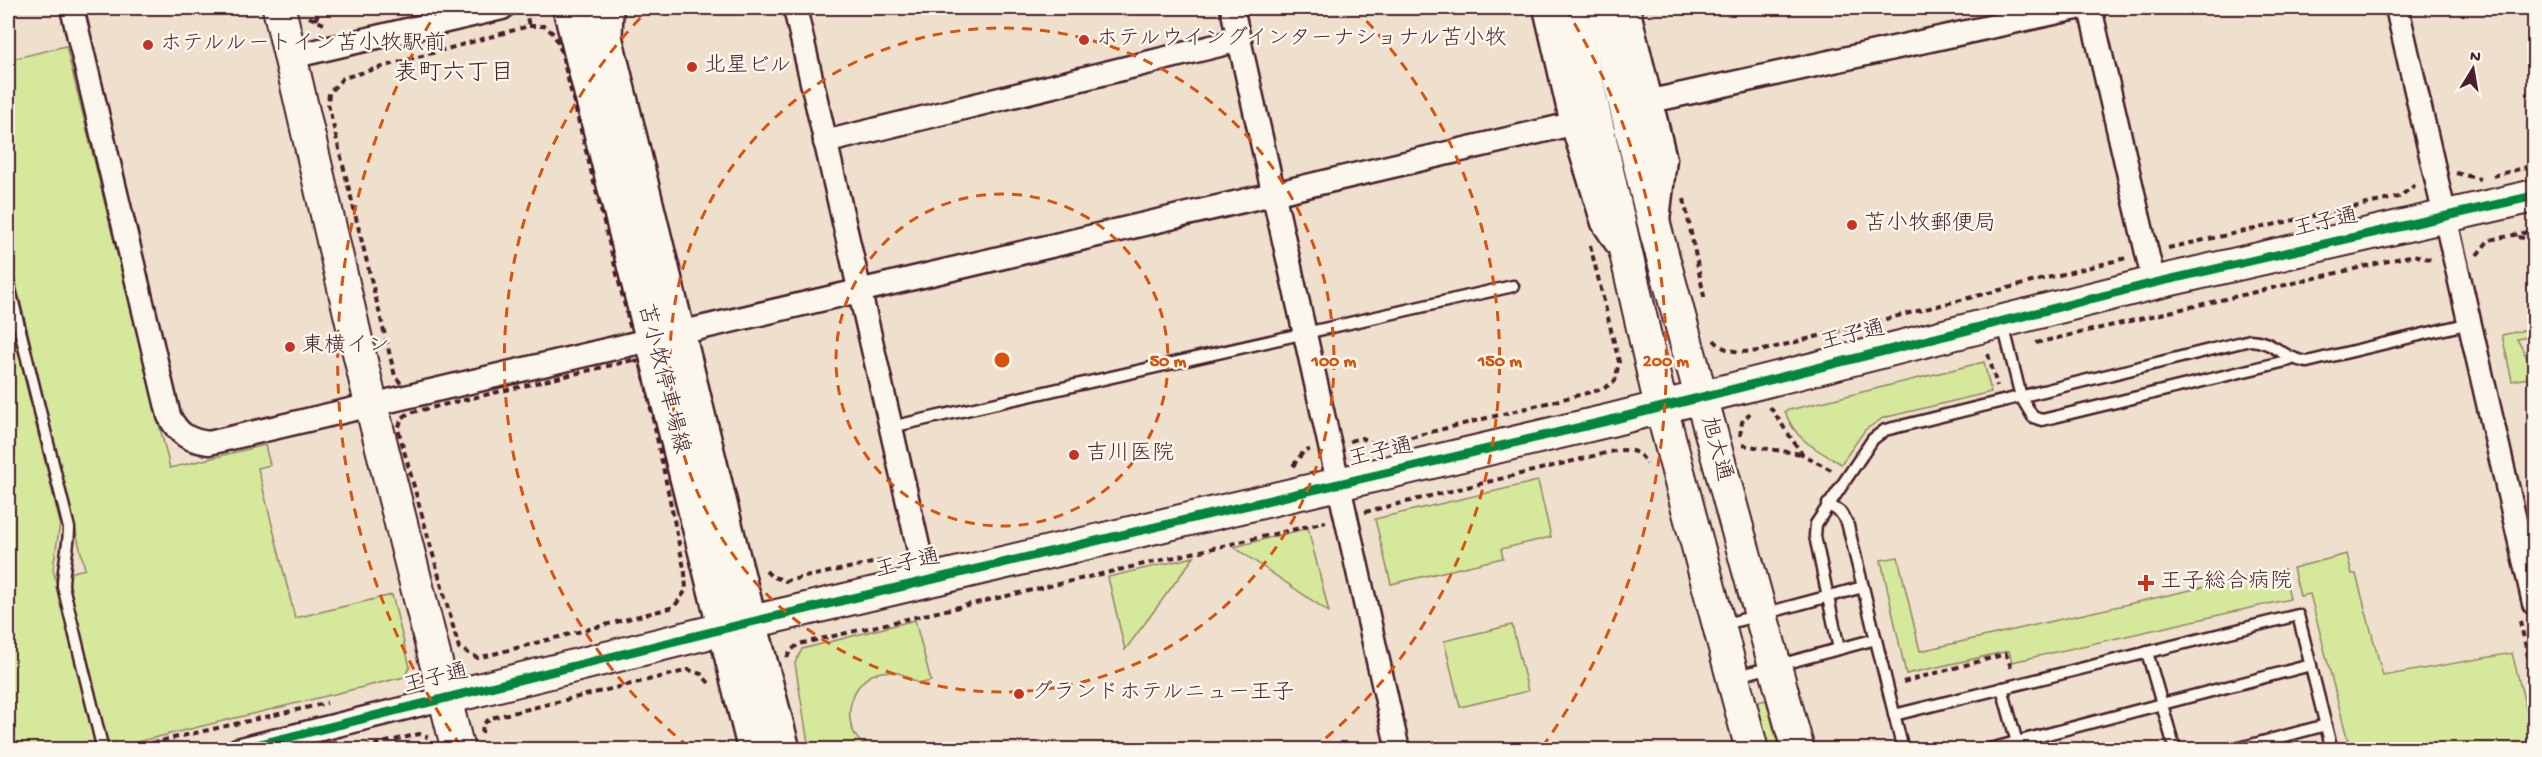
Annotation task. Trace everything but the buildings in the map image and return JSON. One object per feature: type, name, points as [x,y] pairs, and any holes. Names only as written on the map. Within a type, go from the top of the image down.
[{"type":"main road","name":"苫小牧停車場線","points":[[570,8],[665,336],[734,561],[738,626],[754,750]]},
{"type":"main road","name":"苫小牧停車場線","points":[[606,8],[605,37],[665,336]]},
{"type":"main road","name":"苫小牧停車場線","points":[[738,626],[783,750]]},
{"type":"street","points":[[72,8],[169,416],[177,431],[190,440],[209,443],[1572,124]]},
{"type":"street","points":[[291,57],[502,8]]},
{"type":"street","points":[[795,8],[926,582]]},
{"type":"street","points":[[1232,8],[1398,750]]},
{"type":"street","points":[[1545,8],[1572,124],[1603,223],[1628,262]]},
{"type":"street","name":"旭大通","points":[[1570,8],[1661,406],[1752,750]]},
{"type":"street","name":"旭大通","points":[[1602,8],[1656,232],[1798,750]]},
{"type":"street","points":[[1628,8],[1665,159],[1656,232]]},
{"type":"street","points":[[1651,102],[2077,8]]},
{"type":"street","points":[[2090,8],[2154,283]]},
{"type":"street","points":[[2397,8],[2535,603]]},
{"type":"street","points":[[291,10],[291,57],[371,404],[458,743]]},
{"type":"street","points":[[825,142],[1240,40]]},
{"type":"street","name":"王子通","points":[[237,750],[738,626],[1661,406],[2154,283],[2535,196]]},
{"type":"lane","points":[[8,282],[69,528],[69,548],[63,564],[63,586],[103,750]]},
{"type":"lane","points":[[891,427],[1513,286]]},
{"type":"lane","points":[[2002,320],[2021,397],[2033,417],[2042,420],[2290,360],[2307,362],[2470,323]]},
{"type":"lane","points":[[1839,649],[1826,597],[1815,536],[1816,524],[1873,439],[1885,430],[2250,340],[2264,341],[2290,360]]},
{"type":"lane","points":[[1828,504],[1847,522],[1903,750]]},
{"type":"lane","points":[[1719,626],[1863,587]]},
{"type":"lane","points":[[1894,714],[2298,615],[2332,750]]},
{"type":"lane","points":[[1733,678],[1876,639]]},
{"type":"lane","points":[[2147,652],[2175,750]]},
{"type":"lane","points":[[1986,750],[2018,745],[2311,665]]},
{"type":"lane","points":[[2002,688],[2018,745]]},
{"type":"lane","points":[[2232,750],[2326,724]]},
{"type":"path","points":[[315,21],[321,8]]},
{"type":"path","points":[[525,8],[529,26]]},
{"type":"path","points":[[291,10],[330,26]]},
{"type":"path","points":[[529,26],[544,26],[554,34],[560,47],[631,330],[628,338],[412,389],[403,386],[395,376],[328,104],[329,93],[344,78],[529,26]]},
{"type":"path","points":[[1712,337],[1719,346],[1737,353],[1760,351],[2147,253],[2399,197],[2415,184],[2437,178],[2458,173],[2477,180],[2535,165]]},
{"type":"path","points":[[1682,189],[1705,303]]},
{"type":"path","points":[[2479,265],[2477,253],[2489,240],[2535,231]]},
{"type":"path","points":[[2514,236],[2535,240]]},
{"type":"path","points":[[633,360],[640,363],[685,573],[686,590],[674,607],[478,658],[468,655],[459,648],[398,429],[402,418],[409,413],[633,360]]},
{"type":"path","points":[[1770,407],[1802,454]]},
{"type":"path","points":[[1742,445],[1802,454],[1846,479]]},
{"type":"path","points":[[785,664],[790,651],[800,644],[1291,528],[1346,518],[1618,450],[1633,450],[1641,455],[1648,466]]},
{"type":"path","points":[[1899,683],[2006,654],[2011,670],[2023,668]]},
{"type":"path","points":[[354,750],[419,734],[458,743],[491,718],[689,670],[701,674],[711,685]]},
{"type":"path","points":[[121,750],[328,702]]},
{"type":"green space","points":[[66,46],[170,468],[265,445],[270,465],[258,468],[295,618],[392,595],[410,667],[404,677],[108,749],[65,574],[85,569],[8,251],[8,60]]},
{"type":"green space","points":[[8,311],[60,523],[53,569],[97,749],[8,749]]},
{"type":"green space","points":[[2534,328],[2534,336],[2517,339],[2534,371],[2534,377],[2512,381],[2502,335]]},
{"type":"green space","points":[[1984,362],[1991,392],[1883,418],[1865,430],[1841,464],[1800,437],[1785,411]]},
{"type":"green space","points":[[1538,481],[1551,537],[1501,549],[1503,558],[1391,584],[1375,519]]},
{"type":"green space","points":[[1308,528],[1329,612],[1234,547]]},
{"type":"green space","points":[[2347,554],[2352,574],[2356,574],[2383,676],[2512,653],[2534,739],[2534,749],[2350,749],[2310,594],[2300,596],[2293,568]]},
{"type":"green space","points":[[1194,557],[1125,650],[1108,577]]},
{"type":"green space","points":[[1898,557],[1920,651],[2284,569],[2290,599],[2012,662],[2009,651],[1906,674],[1881,560]]},
{"type":"green space","points":[[915,620],[931,681],[919,684],[907,676],[894,672],[879,673],[866,678],[857,688],[850,714],[852,728],[859,740],[870,749],[846,749],[808,743],[795,663],[802,649]]},
{"type":"green space","points":[[1512,625],[1528,691],[1460,707],[1444,641]]},
{"type":"green space","points":[[1766,700],[1779,749],[1767,749],[1755,703]]},
{"type":"cycle path","points":[[237,750],[751,622],[1611,420],[2154,283],[2534,196]]},
{"type":"place","name":"ホテルウイングインターナショナル苫小牧","points":[[1084,40]]},
{"type":"place","name":"ホテルルートイン苫小牧駅前","points":[[148,45]]},
{"type":"place","name":"北星ビル","points":[[692,67]]},
{"type":"place","name":"苫小牧郵便局","points":[[1852,225]]},
{"type":"place","name":"東横イン","points":[[290,347]]},
{"type":"place","name":"吉川医院","points":[[1074,455]]},
{"type":"place","name":"王子総合病院","points":[[2146,583]]},
{"type":"place","name":"グランドホテルニュー王子","points":[[1019,694]]},
{"type":"district","name":"表町六丁目","points":[[454,74]]}]
